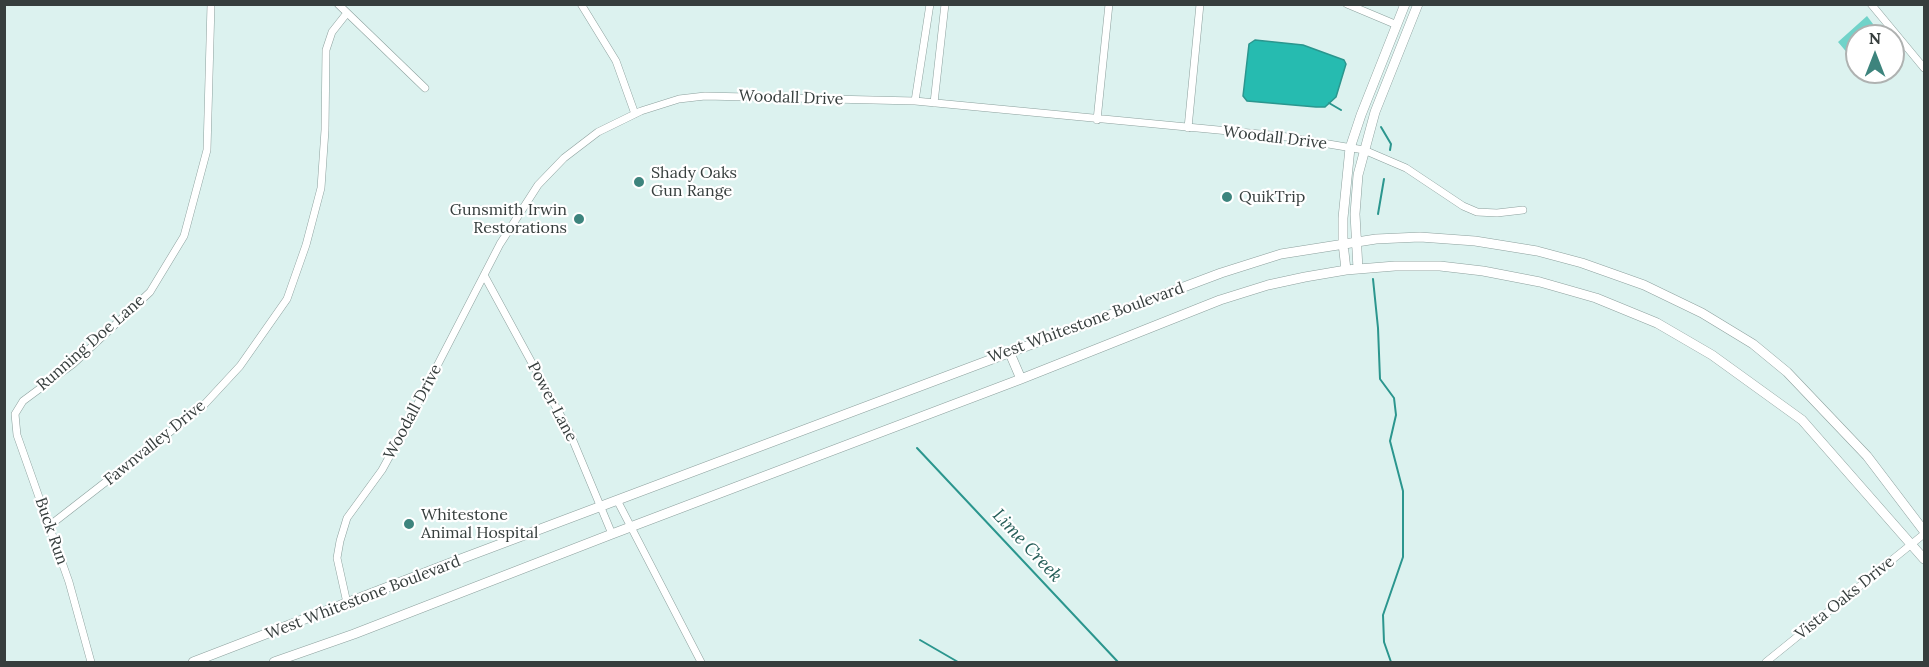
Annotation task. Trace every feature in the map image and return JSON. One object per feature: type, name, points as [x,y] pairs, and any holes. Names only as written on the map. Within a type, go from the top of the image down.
[{"type":"main road","points":[[1346,270],[1343,243],[1344,192],[1350,148],[1405,4]]},
{"type":"main road","points":[[1358,269],[1355,194],[1364,150],[1375,112],[1418,4]]},
{"type":"main road","name":"West Whitestone Boulevard","points":[[193,663],[617,500],[1221,273],[1281,254],[1356,241],[1420,237],[1519,247],[1582,262],[1644,285],[1702,313],[1753,344],[1794,379],[1867,456],[1924,532]]},
{"type":"main road","name":"West Whitestone Boulevard","points":[[274,663],[1021,379],[1220,300],[1268,285],[1346,270],[1395,266],[1440,266],[1483,271],[1540,282],[1596,298],[1657,323],[1712,355],[1802,420],[1924,558]]},
{"type":"main road","points":[[1010,351],[1021,379]]},
{"type":"street","name":"Running Doe Lane","points":[[23,401],[73,364],[150,292],[184,236],[207,150],[211,4]]},
{"type":"street","points":[[338,4],[425,88]]},
{"type":"street","points":[[580,4],[616,62],[635,114]]},
{"type":"street","points":[[915,101],[930,4]]},
{"type":"street","points":[[934,103],[945,4]]},
{"type":"street","points":[[1097,120],[1109,4]]},
{"type":"street","points":[[1188,128],[1200,4]]},
{"type":"street","points":[[1347,4],[1397,25]]},
{"type":"street","points":[[1871,4],[1924,68]]},
{"type":"street","name":"Fawnvalley Drive","points":[[50,526],[202,407],[240,366],[287,299],[306,245],[321,188],[325,130],[326,50],[332,32],[346,13]]},
{"type":"street","name":"Woodall Drive","points":[[347,603],[337,558],[347,518],[382,470],[500,244],[538,185],[564,158],[598,132],[635,114],[679,99],[705,96],[915,101],[1281,136],[1364,150],[1406,168],[1463,206],[1477,212],[1497,213],[1523,210]]},
{"type":"street","name":"Power Lane","points":[[484,275],[569,431],[612,534]]},
{"type":"street","name":"Buck Run","points":[[23,401],[15,414],[17,435],[69,582],[91,663]]},
{"type":"street","points":[[617,500],[701,663]]},
{"type":"street","name":"Vista Oaks Drive","points":[[1766,663],[1924,532]]},
{"type":"shaded area","points":[[1867,16],[1873,24],[1858,24]]},
{"type":"shaded area","points":[[1845,36],[1845,50],[1838,42]]},
{"type":"shaded area","points":[[1255,40],[1303,45],[1344,60],[1346,64],[1336,97],[1325,107],[1247,101],[1243,96],[1249,44]]},
{"type":"waterway","points":[[1329,103],[1341,110]]},
{"type":"waterway","points":[[1381,127],[1391,144],[1390,150]]},
{"type":"waterway","points":[[1378,214],[1384,179]]},
{"type":"waterway","points":[[1373,279],[1380,379],[1394,398],[1396,415],[1390,441],[1403,491],[1403,557],[1383,615],[1384,642],[1391,662]]},
{"type":"waterway","name":"Lime Creek","points":[[917,448],[1118,662]]},
{"type":"waterway","points":[[920,640],[958,662]]},
{"type":"place","name":"Shady Oaks Gun Range","points":[[639,182]]},
{"type":"place","name":"QuikTrip","points":[[1227,197]]},
{"type":"place","name":"Gunsmith Irwin Restorations","points":[[579,219]]},
{"type":"place","name":"Whitestone Animal Hospital","points":[[409,524]]}]
